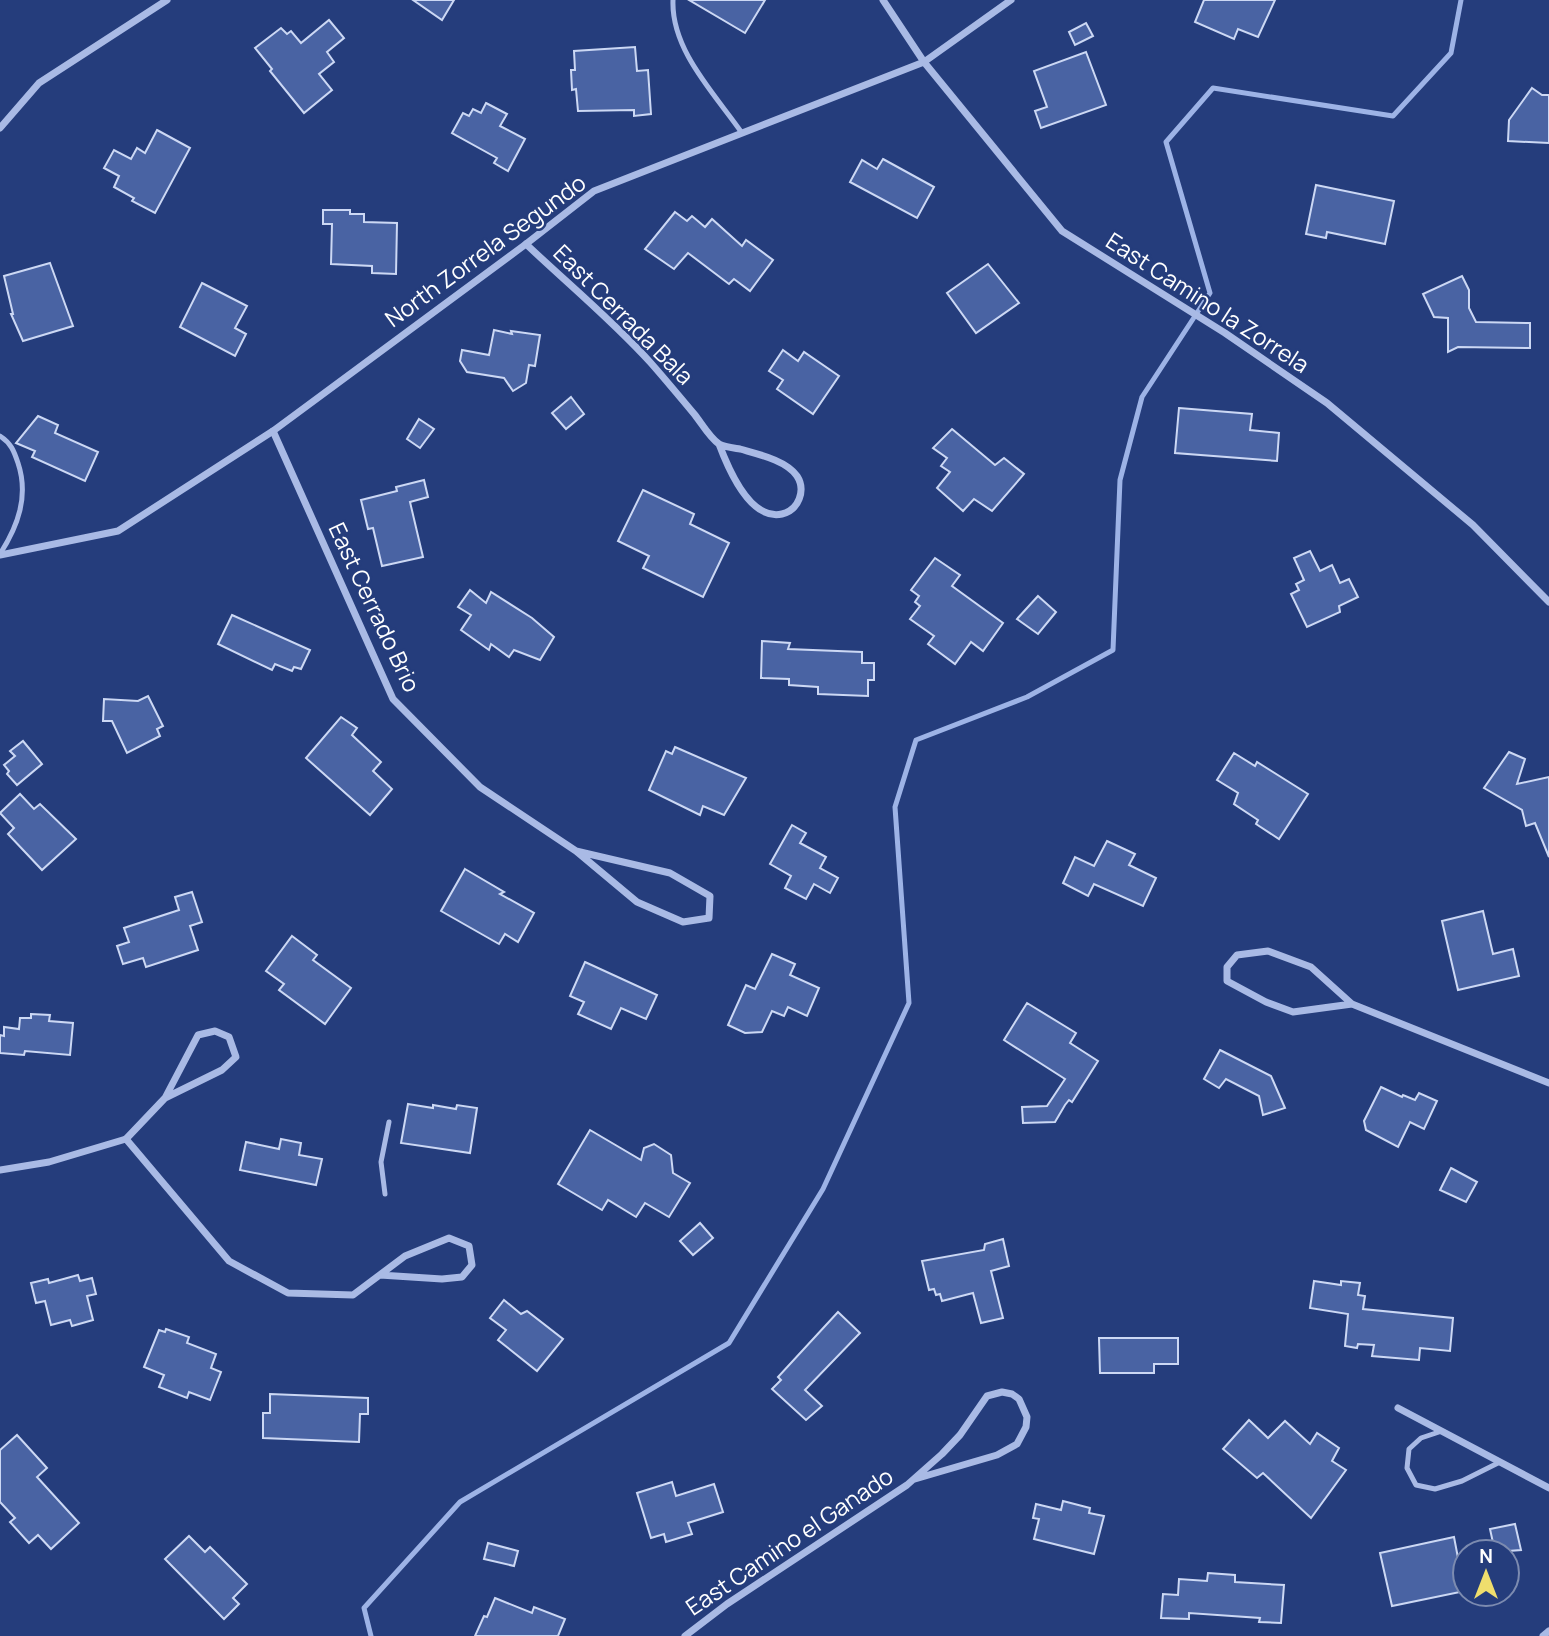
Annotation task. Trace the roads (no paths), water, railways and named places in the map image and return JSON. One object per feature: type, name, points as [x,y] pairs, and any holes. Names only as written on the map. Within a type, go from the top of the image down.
[{"type":"street","points":[[0,128],[39,83],[167,0]]},
{"type":"street","name":"East Camino la Zorrela","points":[[883,0],[924,62],[1062,231],[1225,332],[1327,403],[1472,525],[1549,602]]},
{"type":"street","name":"North Zorrela Segundo","points":[[0,554],[118,531],[272,431],[594,191],[924,62],[1011,0]]},
{"type":"street","name":"East Cerrada Bala","points":[[526,244],[637,348],[719,444],[727,465],[753,505],[774,515],[785,513],[799,501],[802,488],[792,470],[779,462],[719,444]]},
{"type":"street","name":"East Cerrado Brio","points":[[272,431],[393,699],[480,787],[576,851],[638,902],[684,922],[709,918],[710,896],[670,873],[576,851]]},
{"type":"street","points":[[1352,1004],[1293,1013],[1227,981],[1227,967],[1237,956],[1268,951],[1311,967],[1352,1004],[1549,1083]]},
{"type":"street","points":[[0,1170],[49,1161],[126,1139],[165,1098],[198,1035],[215,1031],[229,1037],[236,1057],[222,1070],[165,1098]]},
{"type":"street","points":[[126,1139],[229,1261],[288,1293],[353,1295],[405,1256],[449,1238],[470,1246],[472,1265],[462,1276],[442,1279],[380,1275]]},
{"type":"street","name":"East Camino el Ganado","points":[[685,1636],[727,1604],[915,1479],[960,1435],[987,1396],[1002,1392],[1019,1399],[1027,1417],[1026,1427],[1017,1444],[997,1455],[915,1479]]},
{"type":"street","points":[[1398,1408],[1549,1488]]},
{"type":"street","points":[[1543,1636],[1549,1631]]},
{"type":"lane","points":[[673,0],[678,36],[694,66],[742,133]]},
{"type":"lane","points":[[0,436],[10,443],[23,479],[23,493],[11,536],[0,554]]},
{"type":"lane","points":[[385,1194],[382,1162],[389,1122]]},
{"type":"lane","points":[[1442,1431],[1421,1438],[1409,1449],[1407,1468],[1416,1485],[1434,1489],[1462,1481],[1500,1462]]},
{"type":"waterway","points":[[371,1636],[364,1608],[460,1502],[729,1343],[823,1189],[909,1003],[895,807],[916,740],[1027,697],[1113,650],[1120,480],[1142,397],[1210,293],[1166,142],[1213,88],[1393,116],[1451,53],[1461,0]]}]
